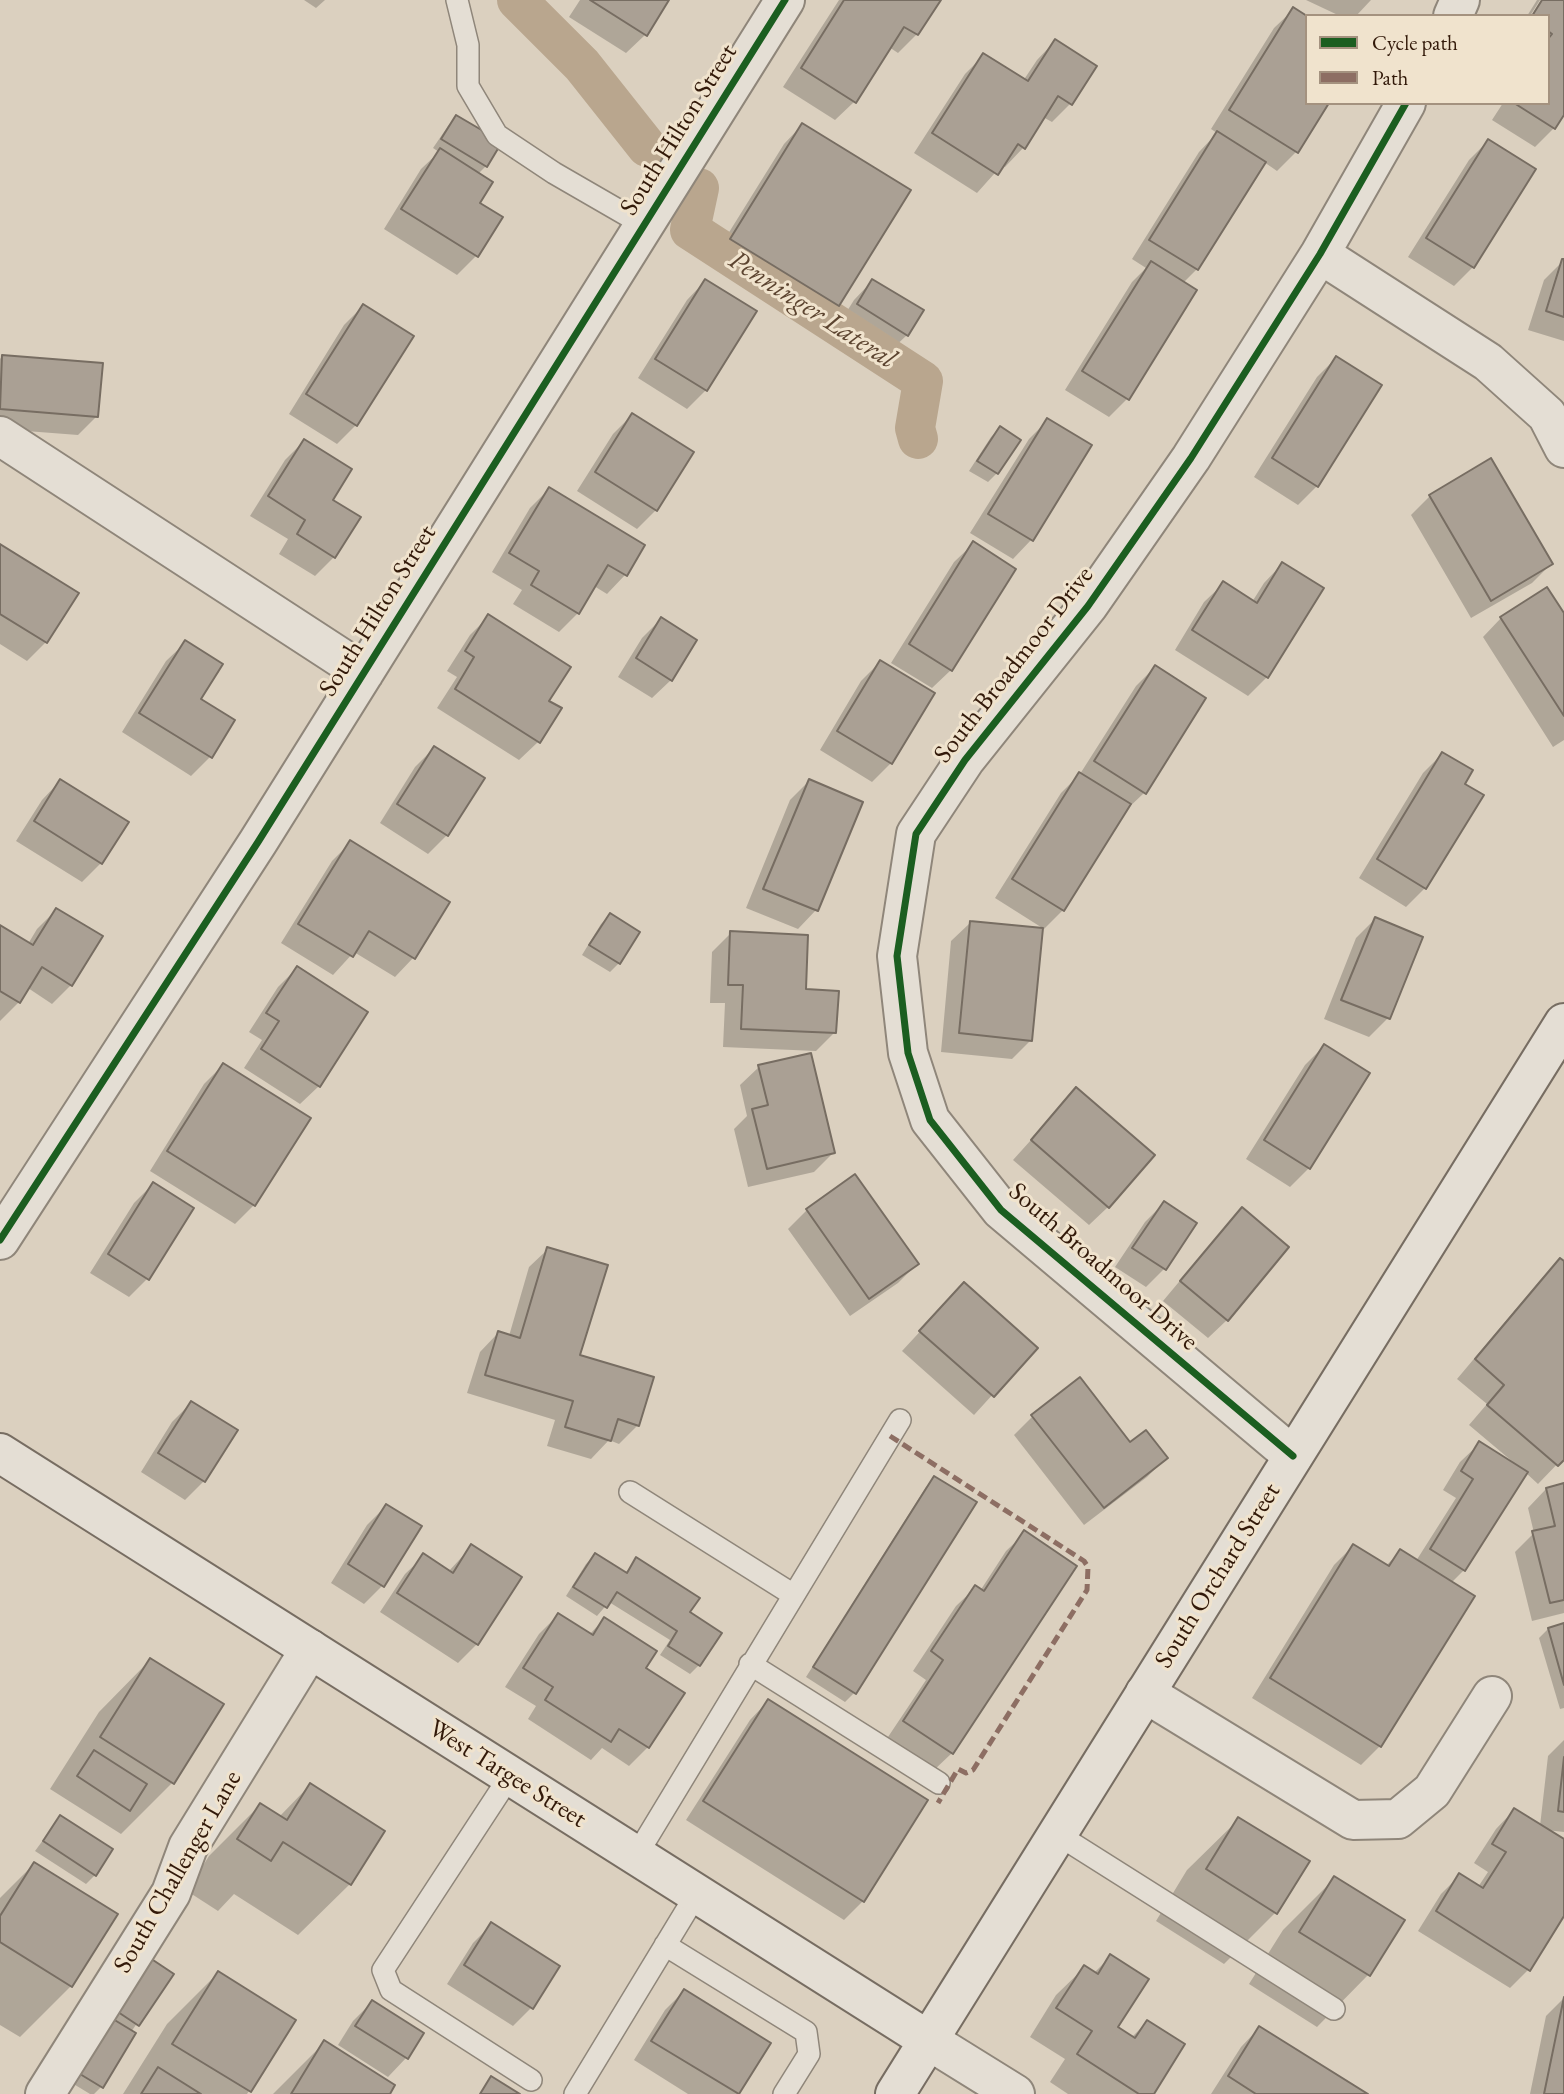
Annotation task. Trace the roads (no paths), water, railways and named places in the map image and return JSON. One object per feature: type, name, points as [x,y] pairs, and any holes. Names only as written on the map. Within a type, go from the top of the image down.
[{"type":"street","name":"South Hilton Street","points":[[0,1240],[258,842],[785,0]]},
{"type":"street","name":"South Broadmoor Drive","points":[[1293,1457],[1001,1210],[977,1180],[930,1120],[908,1053],[897,956],[916,834],[965,760],[1088,606],[1177,479],[1320,254],[1405,105]]},
{"type":"street","points":[[1320,254],[1488,362],[1547,415],[1564,448]]},
{"type":"street","name":"South Hilton Street","points":[[0,436],[364,673]]},
{"type":"street","name":"South Orchard Street","points":[[895,2094],[1564,1023]]},
{"type":"street","name":"West Targee Street","points":[[0,1453],[1015,2094]]},
{"type":"street","name":"South Challenger Lane","points":[[45,2094],[171,1893],[188,1847],[310,1650]]},
{"type":"street","points":[[1145,1693],[1353,1820],[1398,1819],[1432,1791],[1492,1696]]},
{"type":"lane","points":[[457,0],[468,45],[468,86],[497,135],[554,173],[644,225]]},
{"type":"lane","points":[[636,1856],[792,1594],[900,1420]]},
{"type":"lane","points":[[629,1492],[792,1594]]},
{"type":"lane","points":[[750,1664],[939,1783]]},
{"type":"lane","points":[[510,1776],[383,1970],[391,1990],[531,2080]]},
{"type":"lane","points":[[1057,1834],[1334,2009]]},
{"type":"lane","points":[[575,2094],[697,1893]]},
{"type":"lane","points":[[665,1945],[806,2032],[809,2054],[784,2094]]},
{"type":"waterway","name":"Penninger Lateral","points":[[517,0],[582,65],[647,147]]},
{"type":"waterway","name":"Penninger Lateral","points":[[699,188],[690,230],[923,381],[915,428],[918,439]]}]
